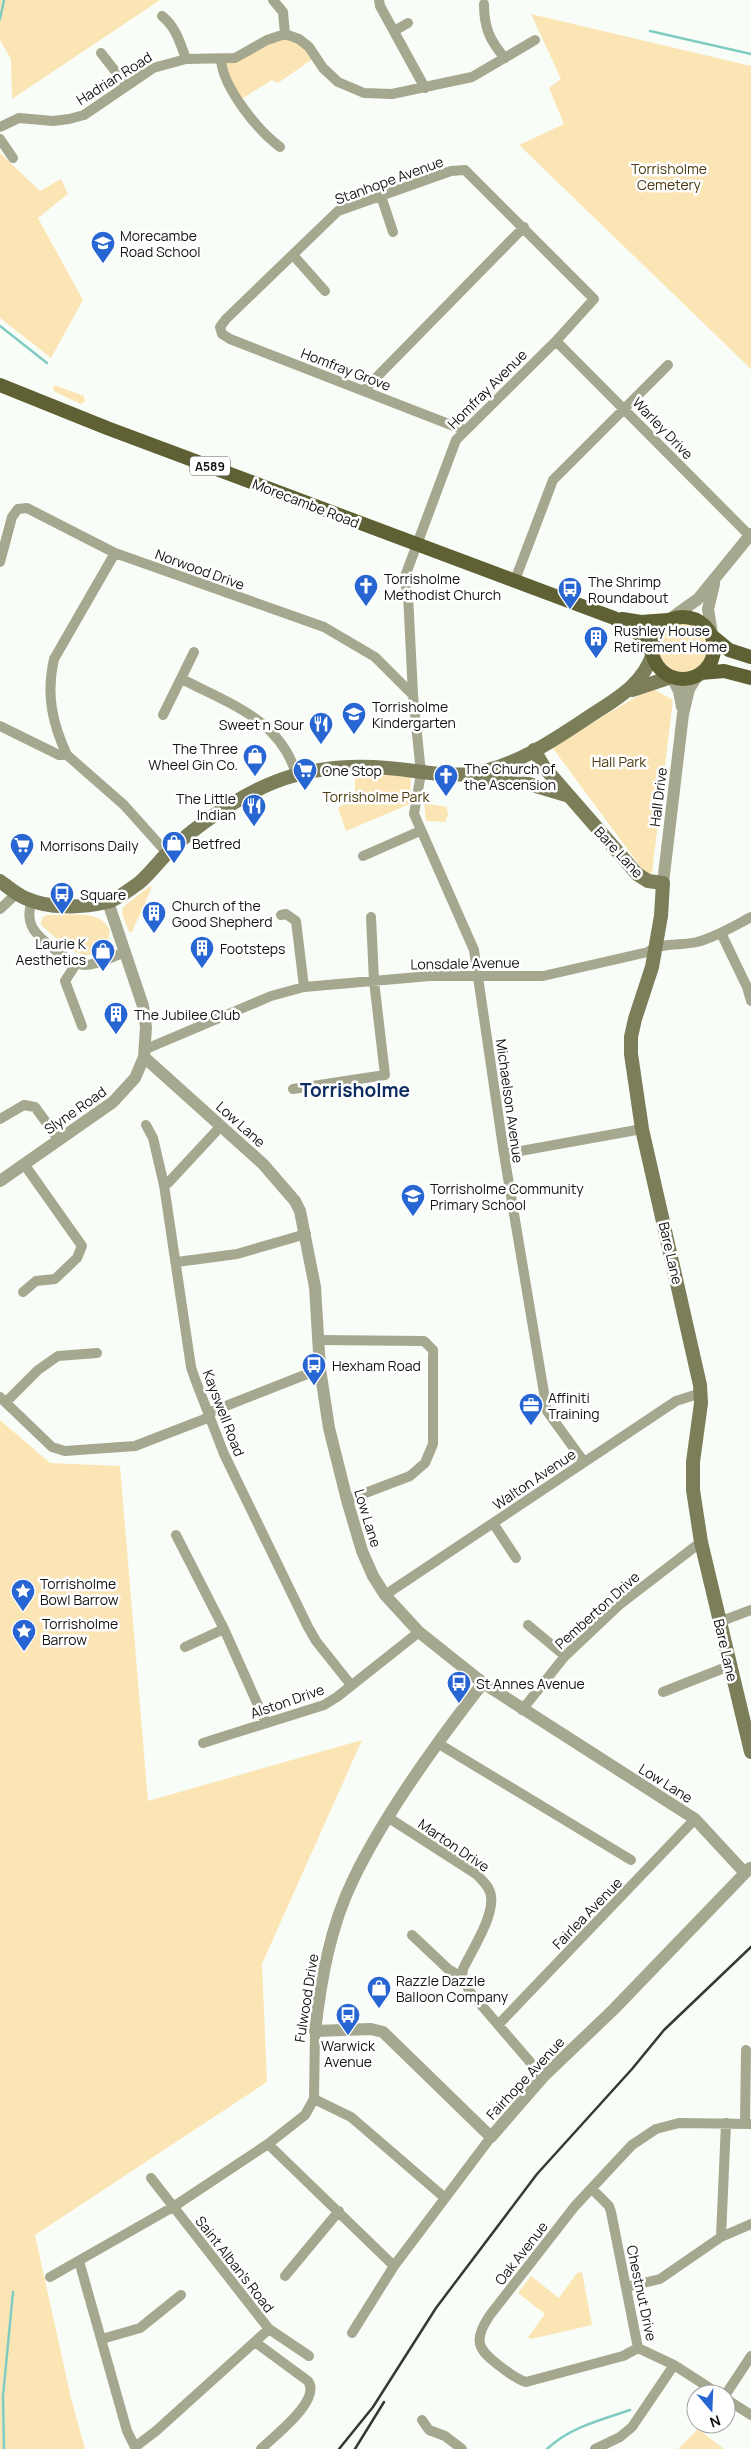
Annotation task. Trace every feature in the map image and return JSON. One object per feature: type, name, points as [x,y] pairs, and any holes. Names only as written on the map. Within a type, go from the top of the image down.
[{"type":"main road","name":"Morecambe Road","points":[[1,389],[614,618],[636,632],[652,652]]},
{"type":"main road","name":"A589","points":[[669,620],[691,617],[700,621],[729,650],[751,656]]},
{"type":"main road","name":"Morecambe Road","points":[[614,618],[641,622],[669,620]]},
{"type":"main road","points":[[620,696],[643,674],[652,652],[656,632],[669,620]]},
{"type":"main road","points":[[699,675],[708,668],[714,654],[712,635]]},
{"type":"main road","name":"A589","points":[[652,652],[659,668],[671,677]]},
{"type":"main road","points":[[0,881],[16,894],[32,901],[63,906],[108,902],[139,882],[179,842],[268,784],[296,774],[336,767],[375,767],[421,773],[471,773],[499,766],[534,750],[620,696],[645,684],[671,677],[688,679],[699,675],[724,671],[751,678]]},
{"type":"main road","name":"Bare Lane","points":[[534,750],[544,767],[642,879],[663,883],[652,967],[631,1037],[631,1054],[642,1129],[701,1393],[693,1462],[693,1490],[700,1542],[729,1666],[746,1708],[751,1752]]},
{"type":"main road","points":[[471,773],[491,782],[529,784],[569,796]]},
{"type":"street","points":[[273,0],[283,12],[285,34],[298,39],[309,47],[323,68],[338,82],[350,89],[364,93],[392,94],[472,77],[535,40]]},
{"type":"street","points":[[379,0],[380,6],[426,88]]},
{"type":"street","points":[[484,4],[484,21],[490,41],[505,58]]},
{"type":"street","points":[[162,16],[168,21],[178,36],[186,59]]},
{"type":"street","points":[[394,31],[408,23]]},
{"type":"street","name":"Hadrian Road","points":[[0,127],[19,118],[53,121],[84,115],[153,68],[186,59],[221,60],[235,58],[267,40],[285,34]]},
{"type":"street","points":[[101,53],[127,86]]},
{"type":"street","points":[[221,60],[223,76],[242,107],[257,126],[280,147]]},
{"type":"street","points":[[0,139],[13,158]]},
{"type":"street","name":"Stanhope Avenue","points":[[220,331],[226,319],[338,211],[451,171],[465,170],[594,299]]},
{"type":"street","points":[[381,196],[393,232]]},
{"type":"street","points":[[364,390],[524,227]]},
{"type":"street","points":[[293,255],[325,290]]},
{"type":"street","name":"Homfray Avenue","points":[[413,695],[408,594],[404,579],[451,450],[464,430],[556,340],[594,299]]},
{"type":"street","name":"Homfray Grove","points":[[220,331],[230,340],[464,430]]},
{"type":"street","name":"Warley Drive","points":[[556,340],[750,535]]},
{"type":"street","points":[[515,580],[553,480],[668,365]]},
{"type":"street","name":"Norwood Drive","points":[[0,562],[12,517],[18,509],[27,508],[115,553],[324,627],[375,657],[413,695]]},
{"type":"street","points":[[669,620],[692,605],[750,535]]},
{"type":"street","points":[[115,553],[54,659],[50,677],[51,715],[67,755],[124,805],[167,853]]},
{"type":"street","points":[[712,635],[708,605],[713,587],[722,568]]},
{"type":"street","points":[[163,715],[194,652]]},
{"type":"street","name":"Hall Drive","points":[[663,883],[683,714],[689,689],[699,675]]},
{"type":"street","name":"Hall Drive","points":[[671,677],[679,691],[683,714]]},
{"type":"street","points":[[182,679],[268,727],[284,745],[292,760],[296,774]]},
{"type":"street","name":"Michaelson Avenue","points":[[413,695],[421,773],[414,814],[474,950],[504,1154],[547,1411],[584,1462]]},
{"type":"street","points":[[0,726],[59,755],[67,755]]},
{"type":"street","points":[[363,856],[420,831]]},
{"type":"street","points":[[0,909],[16,894]]},
{"type":"street","points":[[32,901],[29,916],[32,928],[76,964],[92,964],[126,952]]},
{"type":"street","points":[[108,902],[143,1006],[145,1053]]},
{"type":"street","points":[[280,915],[286,914],[296,921],[304,987]]},
{"type":"street","points":[[293,1089],[385,1075],[374,980],[371,917]]},
{"type":"street","points":[[656,945],[698,942],[721,933],[751,917]]},
{"type":"street","points":[[721,933],[747,987],[751,1001]]},
{"type":"street","name":"Lonsdale Avenue","points":[[145,1053],[271,996],[304,987],[430,976],[543,976],[648,952],[656,945]]},
{"type":"street","points":[[76,964],[65,982],[82,1026]]},
{"type":"street","name":"Low Lane","points":[[145,1053],[263,1164],[295,1201],[300,1211],[315,1287],[320,1369],[326,1414],[346,1500],[362,1552],[373,1576],[385,1595],[420,1632],[483,1683],[522,1710],[695,1819],[748,1870]]},
{"type":"street","name":"Slyne Road","points":[[0,1181],[120,1097],[134,1078],[145,1053]]},
{"type":"street","points":[[0,1120],[24,1106],[35,1106],[59,1140]]},
{"type":"street","name":"Kayswell Road","points":[[146,1125],[153,1138],[164,1185],[177,1262],[191,1367],[224,1454],[308,1627],[316,1641],[351,1685]]},
{"type":"street","points":[[164,1185],[168,1184],[221,1126]]},
{"type":"street","points":[[504,1154],[642,1129]]},
{"type":"street","points":[[23,1292],[36,1281],[55,1279],[77,1258],[82,1246],[24,1164]]},
{"type":"street","points":[[177,1262],[236,1254],[306,1234]]},
{"type":"street","points":[[318,1340],[424,1341],[433,1350],[433,1444],[425,1462],[410,1476],[346,1500]]},
{"type":"street","points":[[97,1352],[58,1356],[38,1370],[3,1400],[52,1447],[65,1452],[135,1446],[320,1369]]},
{"type":"street","name":"Walton Avenue","points":[[385,1595],[676,1401],[701,1393]]},
{"type":"street","points":[[493,1523],[516,1558]]},
{"type":"street","points":[[176,1535],[224,1629],[266,1724]]},
{"type":"street","name":"Pemberton Drive","points":[[522,1710],[565,1656],[619,1604],[700,1542]]},
{"type":"street","points":[[719,1622],[751,1610]]},
{"type":"street","points":[[528,1625],[565,1656]]},
{"type":"street","points":[[185,1647],[224,1629]]},
{"type":"street","name":"Alston Drive","points":[[203,1743],[324,1705],[420,1632]]},
{"type":"street","points":[[663,1692],[729,1666]]},
{"type":"street","name":"Fulwood Drive","points":[[314,2100],[315,2031],[326,1960],[352,1881],[389,1818],[483,1683]]},
{"type":"street","points":[[439,1744],[631,1860]]},
{"type":"street","name":"Marton Drive","points":[[389,1818],[476,1874],[486,1884],[491,1894],[489,1912],[463,1969],[462,1977]]},
{"type":"street","name":"Fairlea Avenue","points":[[498,2025],[695,1819]]},
{"type":"street","name":"Fairhope Avenue","points":[[352,2333],[394,2266],[492,2137],[544,2077],[614,2009],[748,1870]]},
{"type":"street","points":[[412,1935],[448,1969],[462,1977],[470,1992],[544,2077]]},
{"type":"street","points":[[315,2031],[365,2029],[383,2032],[492,2137]]},
{"type":"street","points":[[746,2050],[748,2124]]},
{"type":"street","points":[[50,2277],[173,2207],[268,2144],[305,2115],[314,2100],[351,2117],[444,2198]]},
{"type":"street","name":"Oak Avenue","points":[[638,2348],[623,2356],[526,2382],[518,2380],[484,2355],[479,2344],[479,2334],[486,2322],[575,2206],[632,2145],[656,2129],[679,2123],[748,2124]]},
{"type":"street","points":[[721,2237],[726,2123]]},
{"type":"street","points":[[268,2144],[394,2266]]},
{"type":"street","name":"Saint Alban's Road","points":[[151,2178],[269,2329],[310,2356]]},
{"type":"street","name":"Chestnut Drive","points":[[592,2189],[608,2206],[611,2212],[638,2348],[674,2365],[703,2384]]},
{"type":"street","points":[[285,2276],[338,2211]]},
{"type":"street","points":[[626,2287],[660,2279],[721,2237],[751,2224]]},
{"type":"street","points":[[79,2261],[126,2431],[136,2448],[269,2329]]},
{"type":"street","points":[[102,2339],[140,2328],[181,2295]]},
{"type":"street","points":[[255,2342],[310,2384],[310,2396],[306,2405],[261,2449]]},
{"type":"street","points":[[733,2384],[751,2356]]},
{"type":"street","points":[[596,2449],[620,2437],[632,2427],[674,2365]]},
{"type":"street","points":[[736,2405],[751,2415]]},
{"type":"street","points":[[422,2420],[430,2430],[445,2436],[456,2448]]},
{"type":"green space","points":[[0,0],[160,0],[12,99],[11,59],[0,40]]},
{"type":"green space","name":"Torrisholme Cemetery","points":[[531,14],[751,66],[751,369],[519,145],[564,124],[549,88],[561,79]]},
{"type":"green space","points":[[277,38],[297,41],[314,58],[278,83],[272,80],[240,100],[222,61]]},
{"type":"green space","points":[[0,153],[40,191],[61,179],[68,194],[38,218],[83,300],[51,358],[0,318]]},
{"type":"green space","points":[[54,385],[84,396],[85,402],[81,404],[55,392],[53,389]]},
{"type":"green space","points":[[684,622],[693,624],[704,633],[709,647],[707,656],[698,667],[684,672],[675,670],[664,661],[659,647],[661,638],[670,627]]},
{"type":"green space","name":"Hall Park","points":[[651,688],[673,700],[651,881],[552,747]]},
{"type":"green space","name":"Torrisholme Park","points":[[355,773],[411,776],[410,804],[346,831],[338,808],[355,795]]},
{"type":"green space","points":[[424,803],[447,807],[449,812],[445,822],[426,821]]},
{"type":"green space","points":[[150,886],[152,887],[132,932],[129,932],[122,913],[123,907]]},
{"type":"green space","points":[[47,915],[83,915],[99,919],[110,930],[107,947],[98,953],[89,955],[80,954],[72,950],[41,925],[42,918]]},
{"type":"green space","points":[[0,1420],[50,1463],[120,1466],[148,1801],[362,1740],[262,1964],[267,2082],[35,2235],[71,2398],[85,2449],[0,2449]]},
{"type":"green space","points":[[582,2272],[592,2325],[531,2339],[528,2337],[545,2314],[518,2293],[531,2276],[559,2298],[577,2273]]},
{"type":"green space","points":[[693,2434],[704,2434],[724,2449],[678,2449]]},
{"type":"waterway","points":[[0,19],[4,0]]},
{"type":"waterway","points":[[650,31],[751,54]]},
{"type":"waterway","points":[[0,326],[47,363]]},
{"type":"waterway","points":[[4,2449],[3,2396],[13,2292]]},
{"type":"waterway","points":[[547,2449],[556,2441],[576,2430],[630,2410]]},
{"type":"railway","points":[[339,2449],[373,2407],[436,2308],[537,2174],[632,2069],[664,2030],[751,1947]]},
{"type":"railway","points":[[355,2449],[384,2402]]},
{"type":"place","name":"Morecambe Road School","points":[[103,264]]},
{"type":"place","name":"Torrisholme Methodist Church","points":[[366,607]]},
{"type":"place","name":"The Shrimp Roundabout","points":[[570,610]]},
{"type":"place","name":"Rushley House Retirement Home","points":[[596,659]]},
{"type":"place","name":"Torrisholme Kindergarten","points":[[354,735]]},
{"type":"place","name":"Sweet n Sour","points":[[321,745]]},
{"type":"place","name":"The Three Wheel Gin Co.","points":[[255,777]]},
{"type":"place","name":"One Stop","points":[[305,791]]},
{"type":"place","name":"The Church of the Ascension","points":[[446,797]]},
{"type":"place","name":"The Little Indian","points":[[254,827]]},
{"type":"place","name":"Betfred","points":[[174,864]]},
{"type":"place","name":"Morrisons Daily","points":[[22,866]]},
{"type":"place","name":"Square","points":[[62,915]]},
{"type":"place","name":"Church of the Good Shepherd","points":[[154,934]]},
{"type":"place","name":"Footsteps","points":[[202,969]]},
{"type":"place","name":"Laurie K Aesthetics","points":[[103,972]]},
{"type":"place","name":"The Jubilee Club","points":[[116,1035]]},
{"type":"place","name":"Torrisholme Community Primary School","points":[[413,1217]]},
{"type":"place","name":"Hexham Road","points":[[314,1386]]},
{"type":"place","name":"Affiniti Training","points":[[531,1426]]},
{"type":"place","name":"Torrisholme Bowl Barrow","points":[[23,1612]]},
{"type":"place","name":"Torrisholme Barrow","points":[[24,1652]]},
{"type":"place","name":"St Annes Avenue","points":[[459,1704]]},
{"type":"place","name":"Razzle Dazzle Balloon Company","points":[[379,2009]]},
{"type":"place","name":"Warwick Avenue","points":[[348,2036]]},
{"type":"district","name":"Torrisholme","points":[[355,1090]]}]
